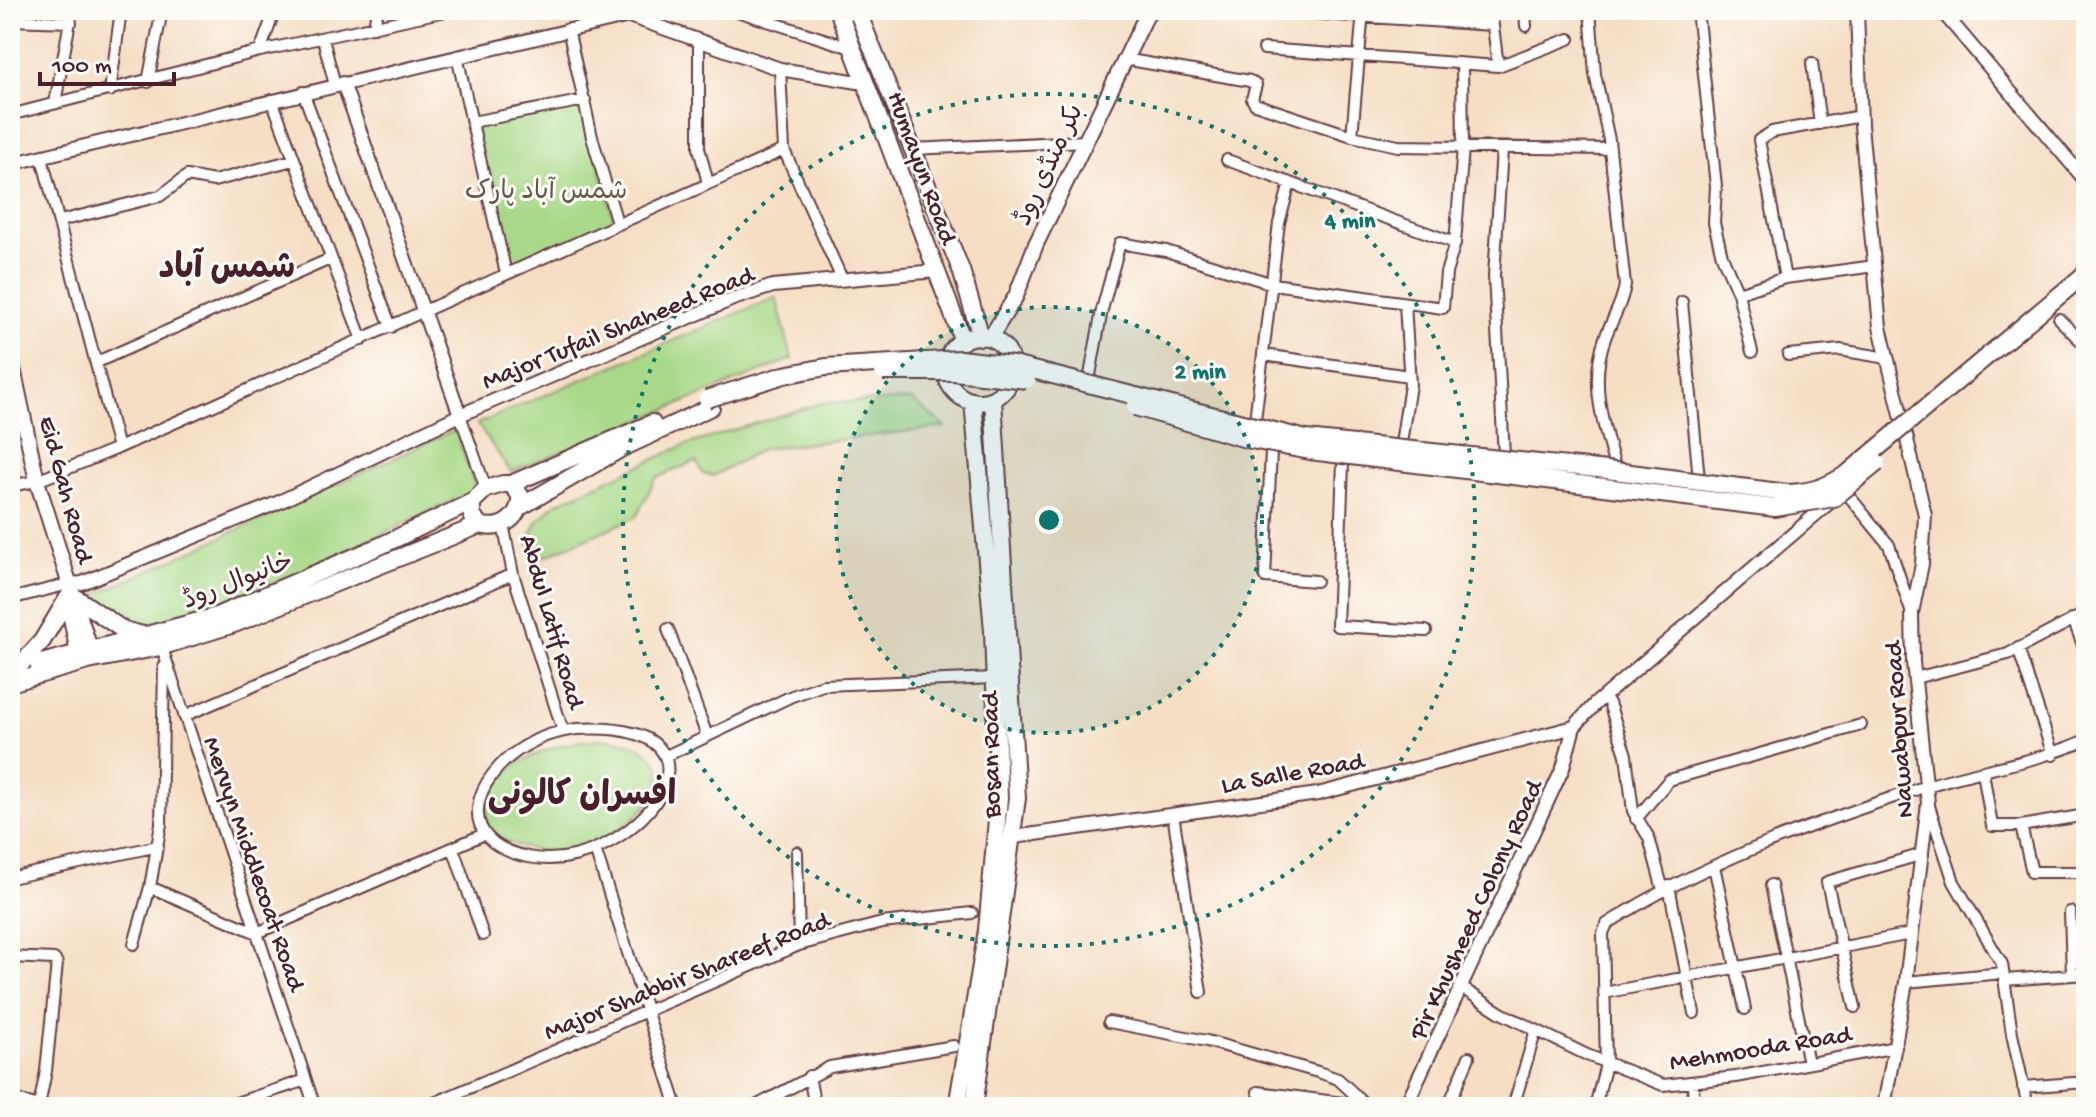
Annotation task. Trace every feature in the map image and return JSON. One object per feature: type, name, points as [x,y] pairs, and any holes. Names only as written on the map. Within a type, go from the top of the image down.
[{"type":"main road","points":[[837,10],[858,82],[936,271]]},
{"type":"main road","name":"Humayun Road","points":[[837,10],[963,341]]},
{"type":"main road","name":"Humayun Road","points":[[857,10],[985,338]]},
{"type":"main road","name":"بکر منڈی روڈ","points":[[985,338],[1016,296],[1036,244],[1149,10]]},
{"type":"main road","points":[[480,525],[472,516],[472,502],[486,489],[511,484],[784,375],[826,367],[960,359],[1013,365],[1306,439],[1787,493],[1809,492],[1825,488],[1848,473],[2086,273]]},
{"type":"main road","points":[[11,676],[42,641],[71,591],[123,630],[157,643],[234,624],[480,525],[503,524],[520,507],[620,449],[709,403],[827,376],[954,372],[1011,376],[1062,387],[1246,439],[1462,472],[1775,508],[1811,504],[1847,493],[2086,286]]},
{"type":"main road","points":[[985,338],[1004,348],[1012,364],[1010,382],[993,399],[973,401],[954,390],[946,370],[952,352],[963,341],[985,338]]},
{"type":"main road","name":"Eid Gah Road","points":[[10,354],[37,481],[71,591],[86,656]]},
{"type":"main road","name":"Bosan Road","points":[[974,1107],[1014,837],[1017,798],[993,399]]},
{"type":"main road","name":"Bosan Road","points":[[957,1107],[987,930],[998,821],[995,678],[973,401]]},
{"type":"main road","points":[[511,484],[520,495],[520,507]]},
{"type":"main road","name":"خانیوال روڈ","points":[[11,676],[86,656],[157,643],[380,546],[472,502]]},
{"type":"main road","points":[[380,546],[387,564]]},
{"type":"street","points":[[55,103],[72,10]]},
{"type":"street","points":[[110,91],[121,10]]},
{"type":"street","points":[[148,82],[162,10]]},
{"type":"street","points":[[260,51],[275,10]]},
{"type":"street","points":[[374,27],[377,10]]},
{"type":"street","points":[[10,115],[260,51],[450,10]]},
{"type":"street","points":[[734,10],[845,46]]},
{"type":"street","points":[[1261,10],[1363,13],[1492,25]]},
{"type":"street","points":[[1491,10],[1498,66]]},
{"type":"street","points":[[1525,10],[1526,26]]},
{"type":"street","points":[[1590,10],[1595,74],[1610,149],[1625,285],[1621,307],[1605,338],[1597,390],[1615,467]]},
{"type":"street","points":[[1697,10],[1716,186],[1714,223],[1722,256],[1738,293],[1752,352]]},
{"type":"street","name":"Nawabpur Road","points":[[1857,10],[1861,116],[1887,358],[1925,515],[1922,564],[1912,613],[1915,678],[1928,803],[1906,982],[1884,1107]]},
{"type":"street","points":[[1941,10],[2086,181]]},
{"type":"street","points":[[1352,136],[1363,13]]},
{"type":"street","points":[[10,164],[629,16],[780,69],[858,82]]},
{"type":"street","points":[[10,20],[71,22]]},
{"type":"street","points":[[568,29],[617,223]]},
{"type":"street","points":[[323,39],[339,84]]},
{"type":"street","points":[[1264,49],[1498,66],[1569,39]]},
{"type":"street","points":[[699,40],[699,148],[708,183]]},
{"type":"street","points":[[457,56],[506,274]]},
{"type":"street","points":[[1124,59],[1250,81],[1256,85],[1252,99],[1255,104],[1352,136],[1398,146],[1610,149]]},
{"type":"street","points":[[1812,63],[1820,124]]},
{"type":"street","points":[[1090,375],[1102,310],[1120,243],[1166,251],[1273,284],[1440,309],[1445,306],[1446,273],[1455,243],[1463,148],[1462,64]]},
{"type":"street","points":[[780,69],[784,150],[842,279]]},
{"type":"street","name":"Major Tufail Shaheed Road","points":[[339,84],[425,312],[460,415]]},
{"type":"street","points":[[303,92],[391,327]]},
{"type":"street","points":[[272,100],[362,340]]},
{"type":"street","points":[[472,122],[585,100]]},
{"type":"street","points":[[1785,278],[1759,140],[1772,132],[1861,116]]},
{"type":"street","points":[[912,149],[1086,141]]},
{"type":"street","points":[[1502,149],[1494,276],[1504,455]]},
{"type":"street","points":[[10,486],[37,481],[118,448],[784,150]]},
{"type":"street","points":[[42,158],[118,448]]},
{"type":"street","points":[[60,221],[160,196],[187,176],[214,181],[293,160]]},
{"type":"street","points":[[1227,160],[1455,243]]},
{"type":"street","points":[[1255,420],[1279,223],[1290,183]]},
{"type":"street","points":[[97,362],[330,259]]},
{"type":"street","points":[[1738,293],[1785,278],[1875,266]]},
{"type":"street","name":"Major Tufail Shaheed Road","points":[[10,599],[71,591],[82,583],[277,503],[460,415],[733,299],[773,286],[936,271]]},
{"type":"street","points":[[1682,302],[1699,479]]},
{"type":"street","points":[[1401,443],[1409,376],[1405,304]]},
{"type":"street","points":[[2059,319],[2086,346]]},
{"type":"street","points":[[1788,355],[1840,350],[1887,358]]},
{"type":"street","points":[[1264,355],[1409,376]]},
{"type":"street","points":[[460,415],[486,489]]},
{"type":"street","points":[[1271,452],[1265,577],[1316,581]]},
{"type":"street","points":[[1343,463],[1337,626],[1426,631]]},
{"type":"street","points":[[1574,727],[1595,704],[1847,493],[1889,545],[1912,613]]},
{"type":"street","name":"Abdul Latif Road","points":[[503,524],[513,574],[563,731]]},
{"type":"street","points":[[184,716],[513,574]]},
{"type":"street","points":[[1915,678],[1988,661],[2086,613]]},
{"type":"street","points":[[2073,619],[2086,653]]},
{"type":"street","points":[[668,629],[707,736]]},
{"type":"street","points":[[134,944],[158,846],[157,643]]},
{"type":"street","name":"Mervyn Middlecoat Road","points":[[157,643],[315,1107]]},
{"type":"street","points":[[2018,648],[2053,755]]},
{"type":"street","points":[[666,756],[792,696],[823,685],[995,678]]},
{"type":"street","points":[[1609,703],[1626,755],[1636,819],[1649,838],[1666,888],[1694,1013]]},
{"type":"street","points":[[1636,819],[1669,780],[1861,725]]},
{"type":"street","name":"La Salle Road","points":[[1014,837],[1318,794],[1574,727]]},
{"type":"street","name":"Pir Khusheed Colony Road","points":[[1405,1107],[1563,768],[1574,727]]},
{"type":"street","points":[[592,728],[634,733],[652,739],[666,756],[667,785],[656,804],[636,824],[595,849],[541,859],[503,848],[482,835],[479,805],[493,776],[525,746],[563,731],[592,728]]},
{"type":"street","points":[[1595,1107],[1606,1064],[1603,933],[1607,924],[1666,888],[1714,866],[1928,786],[2053,755],[2086,740]]},
{"type":"street","points":[[1983,772],[1992,826],[2021,826],[2086,815]]},
{"type":"street","points":[[1928,803],[1954,882],[1997,954],[2028,1107]]},
{"type":"street","points":[[1173,814],[1201,992]]},
{"type":"street","points":[[2021,826],[2032,872],[2086,872]]},
{"type":"street","points":[[150,887],[257,933],[482,835]]},
{"type":"street","points":[[10,878],[158,846]]},
{"type":"street","points":[[453,848],[483,935]]},
{"type":"street","points":[[595,849],[677,1107]]},
{"type":"street","points":[[797,852],[799,945]]},
{"type":"street","points":[[1855,1007],[1827,882],[1923,854]]},
{"type":"street","points":[[1714,866],[1745,1009]]},
{"type":"street","points":[[1771,885],[1808,1063]]},
{"type":"street","points":[[2070,912],[2072,973]]},
{"type":"street","name":"Major Shabbir Shareef Road","points":[[425,1107],[799,945],[882,923],[972,913]]},
{"type":"street","points":[[1604,993],[1911,934]]},
{"type":"street","points":[[10,957],[57,960],[42,1106],[10,1098]]},
{"type":"street","points":[[1906,982],[2086,974]]},
{"type":"street","name":"Mehmooda Road","points":[[1462,988],[1536,1030],[1606,1064],[1655,1083],[1693,1082],[1896,1047]]},
{"type":"street","points":[[1109,1022],[1207,1041],[1318,1072],[1338,1079],[1367,1106]]},
{"type":"street","points":[[1513,1107],[1536,1030]]},
{"type":"street","points":[[754,1107],[809,1076],[851,1061],[954,1046]]},
{"type":"street","points":[[1448,1107],[1469,1057]]},
{"type":"street","points":[[809,1076],[815,1107]]},
{"type":"street","points":[[224,1107],[306,1080]]},
{"type":"street","points":[[1693,1082],[1694,1107]]},
{"type":"street","points":[[2023,1087],[2086,1082]]},
{"type":"street","points":[[1258,1092],[1367,1106]]},
{"type":"green space","name":"شمس آباد پارک","points":[[583,103],[615,223],[507,272],[475,124]]},
{"type":"green space","points":[[776,297],[792,359],[511,472],[477,424]]},
{"type":"green space","points":[[912,400],[946,427],[762,449],[713,476],[703,474],[696,461],[656,478],[636,517],[534,561],[528,541],[537,522],[555,504],[683,446],[821,403]]},
{"type":"green space","points":[[455,430],[476,490],[288,578],[134,635],[89,598]]},
{"type":"green space","points":[[607,739],[643,749],[657,764],[660,780],[654,796],[624,825],[587,845],[561,851],[529,848],[489,832],[486,810],[492,790],[504,774],[543,752],[587,740]]},
{"type":"district","name":"شمس آباد","points":[[227,265]]},
{"type":"district","name":"افسران کالونی","points":[[582,792]]}]
